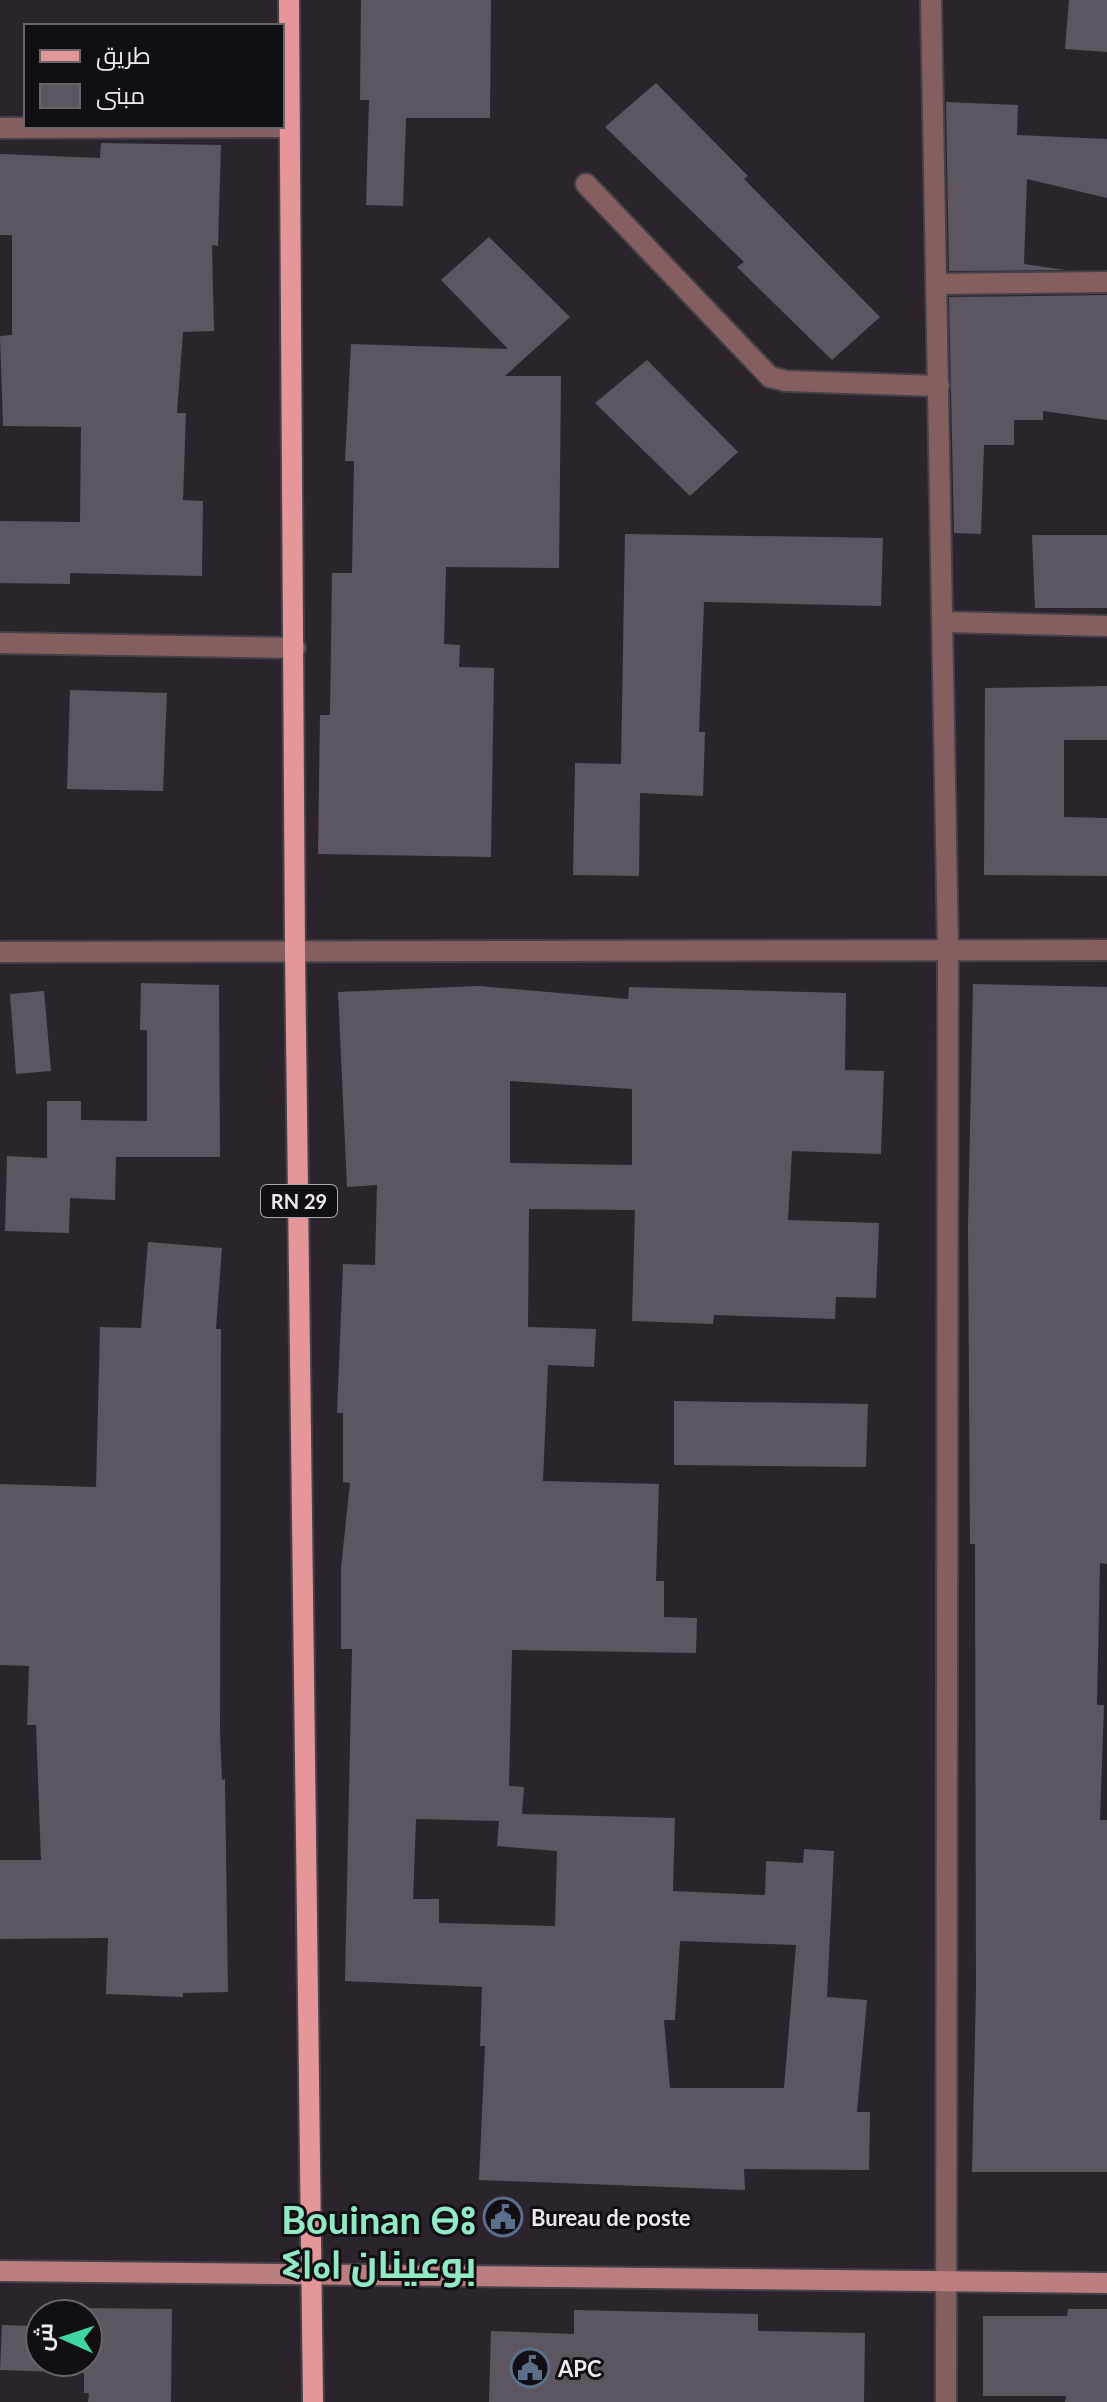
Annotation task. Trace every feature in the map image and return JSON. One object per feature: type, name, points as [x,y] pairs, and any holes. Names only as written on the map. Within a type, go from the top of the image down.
[{"type":"main road","name":"RN 29","points":[[289,0],[295,952],[313,2402]]},
{"type":"street","points":[[931,0],[948,950],[946,2402]]},
{"type":"street","points":[[284,127],[289,127]]},
{"type":"street","points":[[0,128],[24,128]]},
{"type":"street","points":[[586,184],[770,377],[786,381],[939,386]]},
{"type":"street","points":[[937,284],[1107,282]]},
{"type":"street","points":[[944,622],[1107,626]]},
{"type":"street","points":[[0,643],[295,648]]},
{"type":"street","points":[[0,952],[1107,950]]},
{"type":"street","points":[[0,2271],[1107,2283]]},
{"type":"building","points":[[361,0],[491,0],[490,118],[406,118],[403,206],[366,205],[369,100],[360,100]]},
{"type":"building","points":[[1069,0],[1107,0],[1107,52],[1065,49]]},
{"type":"building","points":[[656,83],[748,176],[744,179],[880,317],[832,360],[737,267],[744,262],[605,127]]},
{"type":"building","points":[[946,102],[1018,105],[1017,135],[1107,139],[1107,198],[1027,179],[1024,264],[1065,270],[949,271]]},
{"type":"building","points":[[101,143],[221,145],[218,246],[212,245],[214,331],[183,332],[177,413],[186,413],[183,500],[203,501],[202,576],[70,573],[70,584],[0,583],[0,521],[80,522],[81,427],[3,426],[0,336],[12,335],[12,235],[0,235],[0,154],[100,158]]},
{"type":"building","points":[[489,237],[570,317],[505,376],[561,376],[559,568],[446,567],[444,644],[460,645],[459,667],[494,668],[491,857],[318,854],[320,715],[330,715],[332,573],[352,573],[354,461],[345,461],[351,344],[508,349],[441,280]]},
{"type":"building","points":[[1107,295],[1107,420],[1043,411],[1043,420],[1014,420],[1014,445],[984,445],[981,534],[954,533],[949,297]]},
{"type":"building","points":[[647,360],[738,452],[690,496],[595,403]]},
{"type":"building","points":[[625,534],[883,538],[881,606],[704,602],[699,732],[705,732],[703,796],[640,793],[639,876],[573,875],[575,763],[621,764]]},
{"type":"building","points":[[1032,535],[1107,535],[1107,608],[1035,608]]},
{"type":"building","points":[[1107,686],[1107,740],[1064,740],[1064,817],[1107,818],[1107,876],[984,875],[985,688]]},
{"type":"building","points":[[70,690],[167,693],[163,791],[67,789]]},
{"type":"building","points":[[141,983],[219,985],[220,1157],[116,1157],[115,1200],[70,1198],[69,1233],[5,1231],[7,1156],[47,1158],[47,1101],[81,1101],[81,1120],[147,1121],[147,1030],[140,1030]]},
{"type":"building","points":[[973,984],[1107,987],[1107,1564],[1100,1563],[1097,1705],[1104,1705],[1100,1820],[1107,1820],[1107,2172],[972,2172],[976,1991],[975,1544],[970,1544],[968,1225]]},
{"type":"building","points":[[478,986],[628,999],[629,987],[846,993],[845,1070],[884,1071],[881,1154],[792,1151],[788,1220],[879,1223],[876,1298],[836,1297],[835,1319],[714,1315],[713,1324],[632,1321],[635,1210],[529,1209],[528,1327],[596,1329],[594,1367],[548,1365],[543,1481],[659,1484],[656,1581],[664,1581],[664,1617],[697,1618],[696,1653],[512,1650],[509,1786],[524,1787],[522,1814],[675,1818],[673,1891],[765,1895],[766,1861],[803,1863],[804,1849],[834,1851],[827,1997],[867,2000],[857,2112],[870,2112],[869,2170],[744,2169],[745,2190],[479,2180],[485,2046],[480,2046],[482,1987],[345,1981],[352,1649],[341,1649],[341,1568],[350,1483],[343,1482],[343,1413],[337,1413],[343,1264],[375,1265],[377,1185],[347,1187],[338,992]],"holes":[[[510,1081],[632,1089],[632,1165],[510,1163]],[[416,1819],[499,1821],[497,1846],[557,1851],[555,1926],[439,1923],[439,1899],[413,1899]],[[680,1941],[796,1945],[784,2088],[670,2088],[664,2020],[675,2020]]]},
{"type":"building","points":[[44,991],[51,1071],[16,1074],[10,994]]},
{"type":"building","points":[[148,1242],[222,1248],[216,1329],[221,1329],[220,1731],[222,1780],[225,1779],[228,1992],[183,1993],[183,1997],[106,1994],[108,1938],[0,1939],[0,1860],[41,1860],[36,1725],[27,1725],[29,1666],[0,1665],[0,1484],[96,1487],[100,1327],[141,1328]]},
{"type":"building","points":[[674,1401],[868,1404],[866,1467],[674,1465]]},
{"type":"building","points":[[104,2308],[172,2309],[171,2402],[88,2402],[89,2393],[84,2393],[84,2378],[104,2378]]},
{"type":"building","points":[[1068,2309],[1107,2309],[1107,2402],[1065,2402],[1066,2396],[983,2396],[983,2316],[1067,2316]]},
{"type":"building","points":[[574,2310],[758,2314],[758,2331],[865,2333],[864,2402],[489,2402],[491,2331],[574,2334]]},
{"type":"building","points":[[2,2325],[24,2326],[24,2371],[0,2370]]},
{"type":"place","name":"Bureau de poste","points":[[503,2217]]},
{"type":"place","name":"APC","points":[[530,2368]]},
{"type":"district","name":"Bouinan ⴱⵓ ⵉⵏⴰⵏ بوعينان","points":[[379,2241]]}]
